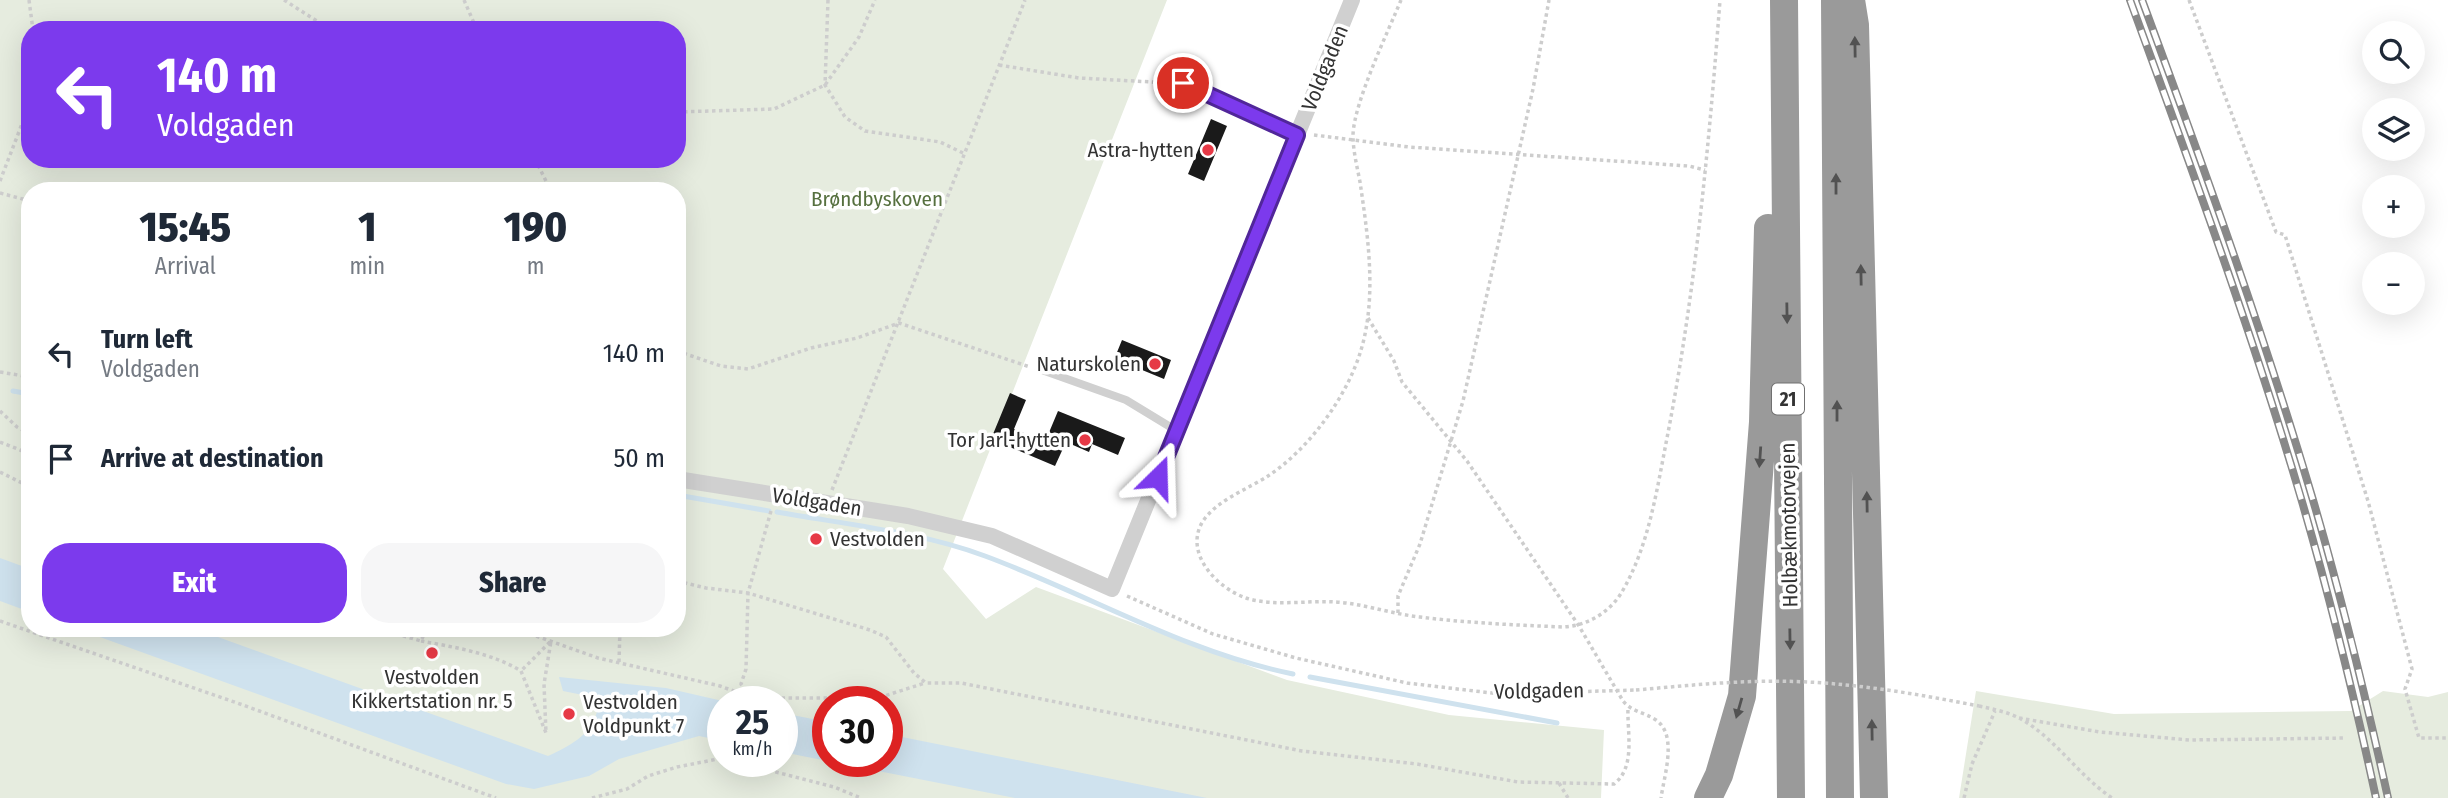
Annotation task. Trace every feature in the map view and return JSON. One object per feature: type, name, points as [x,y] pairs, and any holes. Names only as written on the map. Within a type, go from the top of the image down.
[{"type":"highway","points":[[1835,0],[1840,798]]},
{"type":"highway","points":[[1851,0],[1855,26],[1874,798]]},
{"type":"highway","points":[[1708,798],[1719,775],[1742,696],[1763,422],[1770,153],[1784,11]]},
{"type":"highway","name":"Holbækmotorvejen","points":[[1784,11],[1791,798]]},
{"type":"street","name":"Voldgaden","points":[[686,480],[908,516],[992,536],[1112,589],[1352,0]]},
{"type":"lane","name":"Voldgaden","points":[[1183,83],[1298,134]]},
{"type":"lane","points":[[1039,369],[1126,400],[1177,431]]},
{"type":"path","points":[[29,0],[32,21]]},
{"type":"path","points":[[284,0],[317,21]]},
{"type":"path","points":[[464,0],[473,21]]},
{"type":"path","points":[[828,0],[825,85],[845,117],[865,131],[940,142],[963,153]]},
{"type":"path","points":[[686,112],[774,109],[825,85],[859,37],[875,0]]},
{"type":"path","points":[[827,505],[1025,0]]},
{"type":"path","points":[[1401,0],[1362,99],[1353,139],[1369,272],[1368,318],[1353,370],[1312,438],[1292,459],[1219,506],[1204,520],[1198,543],[1204,567],[1227,589],[1247,598],[1269,602],[1337,602],[1398,613],[1503,625],[1580,626],[1604,612],[1622,593],[1637,561],[1648,524],[1675,397],[1705,170],[1720,0]]},
{"type":"path","points":[[1398,613],[1398,596],[1420,544],[1452,442],[1475,351],[1545,30],[1549,0]]},
{"type":"path","points":[[2189,0],[2276,232],[2285,235],[2368,501],[2412,669],[2405,689],[2419,738],[2448,738]]},
{"type":"path","points":[[999,65],[1079,78],[1183,83]]},
{"type":"path","points":[[0,181],[21,126]]},
{"type":"path","points":[[1298,134],[1409,147],[1689,166],[1705,170]]},
{"type":"path","points":[[0,193],[21,199]]},
{"type":"path","points":[[798,699],[878,698],[926,682],[961,683],[1302,751],[1417,764],[1518,782],[1614,784],[1624,776],[1629,759],[1628,708],[1580,626],[1467,461],[1402,382],[1394,361],[1368,318]]},
{"type":"path","points":[[686,354],[721,366],[748,369],[811,348],[857,338],[899,323],[1039,369]]},
{"type":"path","points":[[0,373],[21,376]]},
{"type":"path","points":[[0,411],[21,429]]},
{"type":"path","points":[[0,443],[21,451]]},
{"type":"path","points":[[0,472],[21,482]]},
{"type":"path","points":[[742,686],[746,669],[748,593],[775,495]]},
{"type":"path","points":[[686,583],[748,593],[886,637],[914,673],[926,682]]},
{"type":"path","name":"Voldgaden","points":[[1112,589],[1213,634],[1296,659],[1407,683],[1500,694],[1636,690],[1722,682],[1808,682],[1894,690],[1979,706],[2019,718]]},
{"type":"path","points":[[0,621],[21,628]]},
{"type":"path","points":[[46,637],[243,705],[496,798]]},
{"type":"path","points":[[407,637],[457,648],[512,665],[521,671],[546,733],[544,684],[551,641]]},
{"type":"path","points":[[421,641],[423,637]]},
{"type":"path","points":[[534,637],[598,658],[720,686]]},
{"type":"path","points":[[619,662],[620,637]]},
{"type":"path","points":[[521,671],[551,641]]},
{"type":"path","points":[[1628,708],[1657,720],[1666,732],[1668,749],[1661,798]]},
{"type":"path","points":[[1965,798],[1972,764],[1995,710]]},
{"type":"path","points":[[2019,718],[2100,732],[2189,740],[2346,738]]},
{"type":"path","points":[[2019,718],[2043,735],[2091,784],[2112,798]]},
{"type":"path","points":[[592,798],[627,789],[648,776],[707,762]]},
{"type":"path","points":[[795,777],[834,787],[861,798]]},
{"type":"path","points":[[1559,783],[1568,798]]},
{"type":"path","points":[[622,798],[627,789]]},
{"type":"green space","name":"Brøndbyskoven","points":[[0,0],[1167,0],[943,569],[986,619],[1036,587],[1287,680],[1449,715],[1604,730],[1601,798],[0,798]]},
{"type":"green space","points":[[1976,691],[2114,714],[2351,711],[2383,691],[2428,697],[2448,692],[2448,798],[1959,798]]},
{"type":"water","points":[[0,558],[21,566],[21,609],[0,601]]},
{"type":"water","points":[[100,637],[218,637],[548,756],[583,735],[595,719],[597,709],[598,698],[563,691],[559,677],[666,688],[707,697],[707,738],[699,736],[619,759],[589,776],[534,789],[506,784]]},
{"type":"water","points":[[798,716],[812,719],[812,758],[798,755]]},
{"type":"water","points":[[903,737],[1207,798],[1015,798],[903,776]]},
{"type":"building","name":"Astra-hytten","points":[[1211,119],[1227,126],[1204,181],[1188,174]]},
{"type":"building","points":[[1122,340],[1171,360],[1164,379],[1130,365],[1126,373],[1111,367]]},
{"type":"building","points":[[1010,393],[1026,400],[1014,429],[1045,442],[1058,411],[1125,438],[1118,455],[1092,444],[1089,452],[1066,442],[1055,466],[991,439]]},
{"type":"waterway","points":[[13,391],[21,392]]},
{"type":"waterway","points":[[686,497],[769,511]]},
{"type":"waterway","points":[[777,512],[882,530],[960,548],[1023,571],[1213,652],[1293,674]]},
{"type":"waterway","points":[[1310,677],[1557,723]]},
{"type":"railway","points":[[2130,0],[2221,251],[2284,441],[2333,614],[2376,798]]},
{"type":"railway","points":[[2142,0],[2232,248],[2294,437],[2344,611],[2388,798]]},
{"type":"place","name":"Astra-hytten","points":[[1208,150]]},
{"type":"place","name":"Naturskolen","points":[[1155,364]]},
{"type":"place","name":"Tor Jarl-hytten","points":[[1085,440]]},
{"type":"place","name":"Vestvolden","points":[[816,539]]},
{"type":"place","name":"Vestvolden Kikkertstation nr. 5","points":[[432,653]]},
{"type":"place","name":"Vestvolden Voldpunkt 7","points":[[569,714]]},
{"type":"route","points":[[1158,477],[1297,135],[1183,83]]}]
